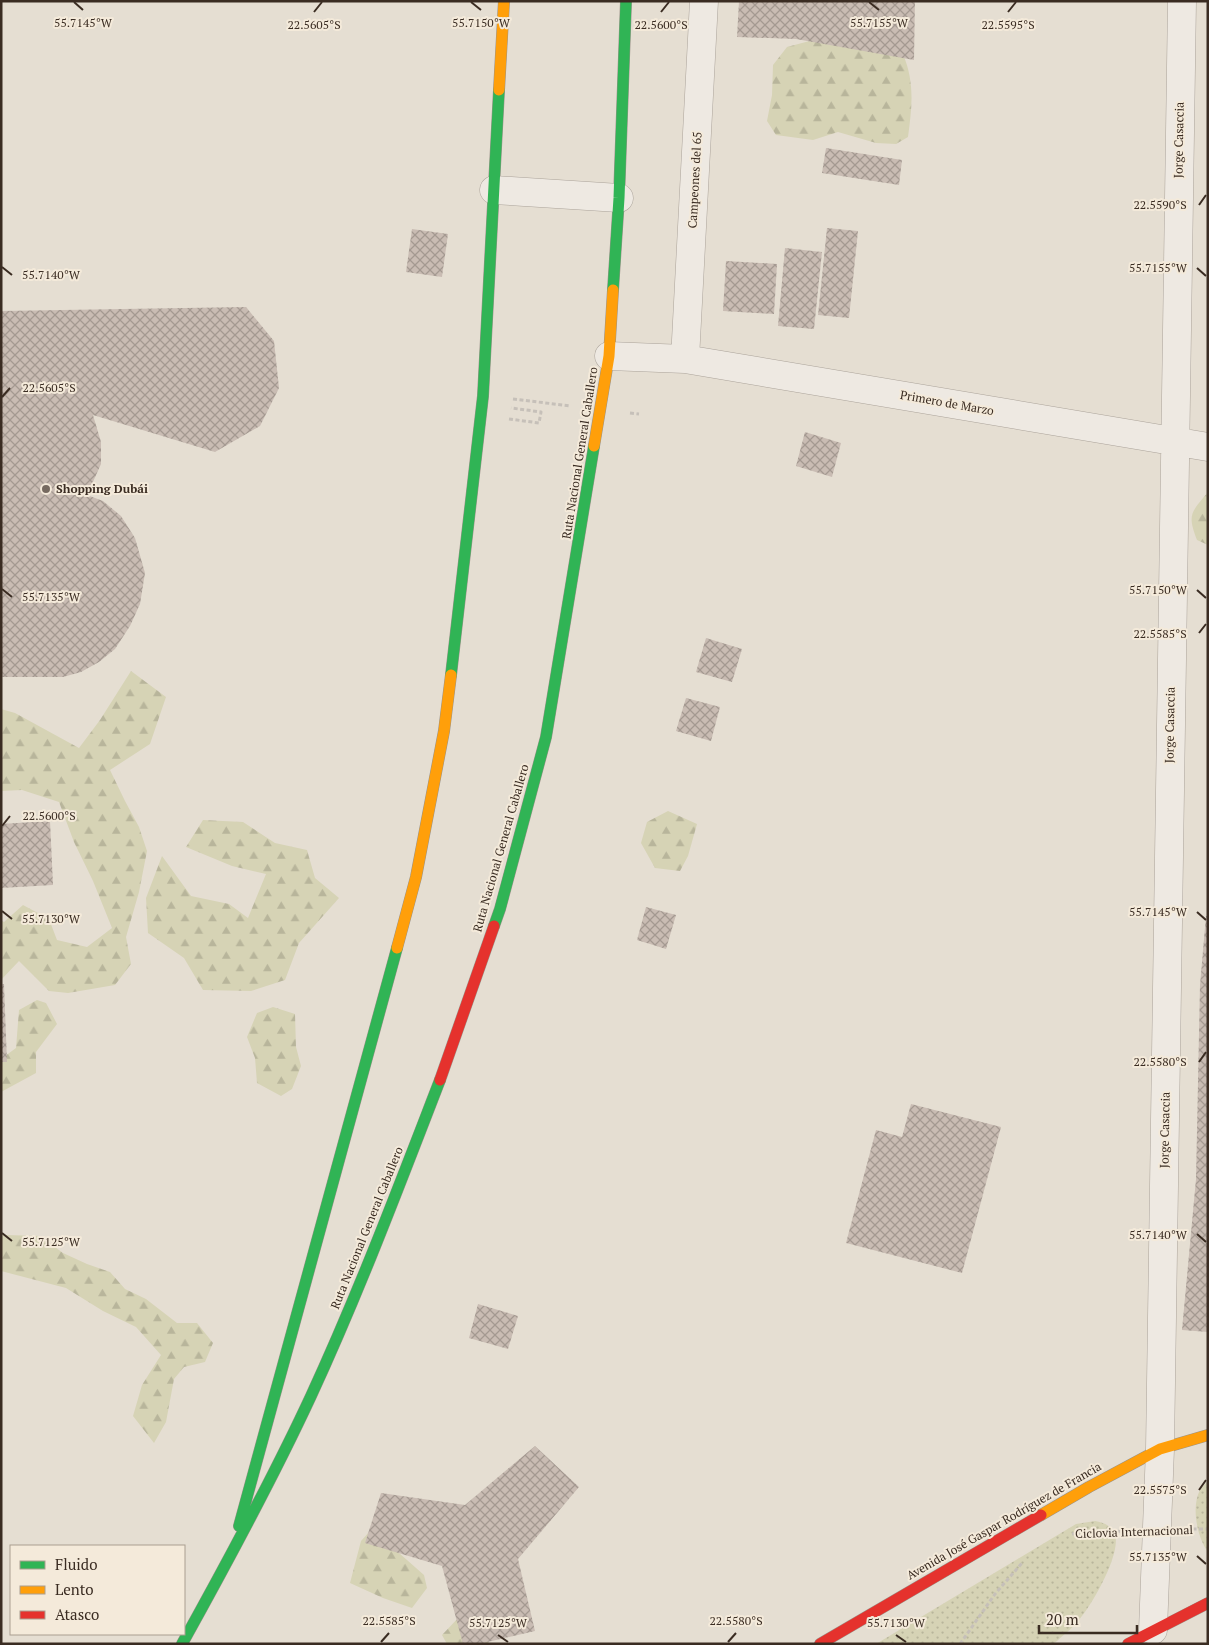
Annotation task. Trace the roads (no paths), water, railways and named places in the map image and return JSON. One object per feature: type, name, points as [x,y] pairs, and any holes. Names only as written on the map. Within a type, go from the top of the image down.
[{"type":"main road","points":[[231,1556],[416,877],[444,731],[483,396],[504,1]]},
{"type":"main road","name":"Ruta Nacional General Caballero","points":[[182,1644],[231,1556],[311,1396],[380,1237],[444,1072],[500,909],[546,737],[609,356],[619,198],[626,1]]},
{"type":"main road","name":"Avenida José Gaspar Rodríguez de Francia","points":[[820,1644],[1080,1492],[1160,1449],[1208,1436]]},
{"type":"main road","points":[[1128,1644],[1208,1603]]},
{"type":"street","name":"Campeones del 65","points":[[685,359],[704,1]]},
{"type":"street","name":"Jorge Casaccia","points":[[1153,1630],[1160,1449],[1182,1]]},
{"type":"street","points":[[494,190],[619,198]]},
{"type":"street","name":"Primero de Marzo","points":[[609,356],[685,359],[1208,447]]},
{"type":"place","name":"Shopping Dubái","points":[[46,489]]}]
